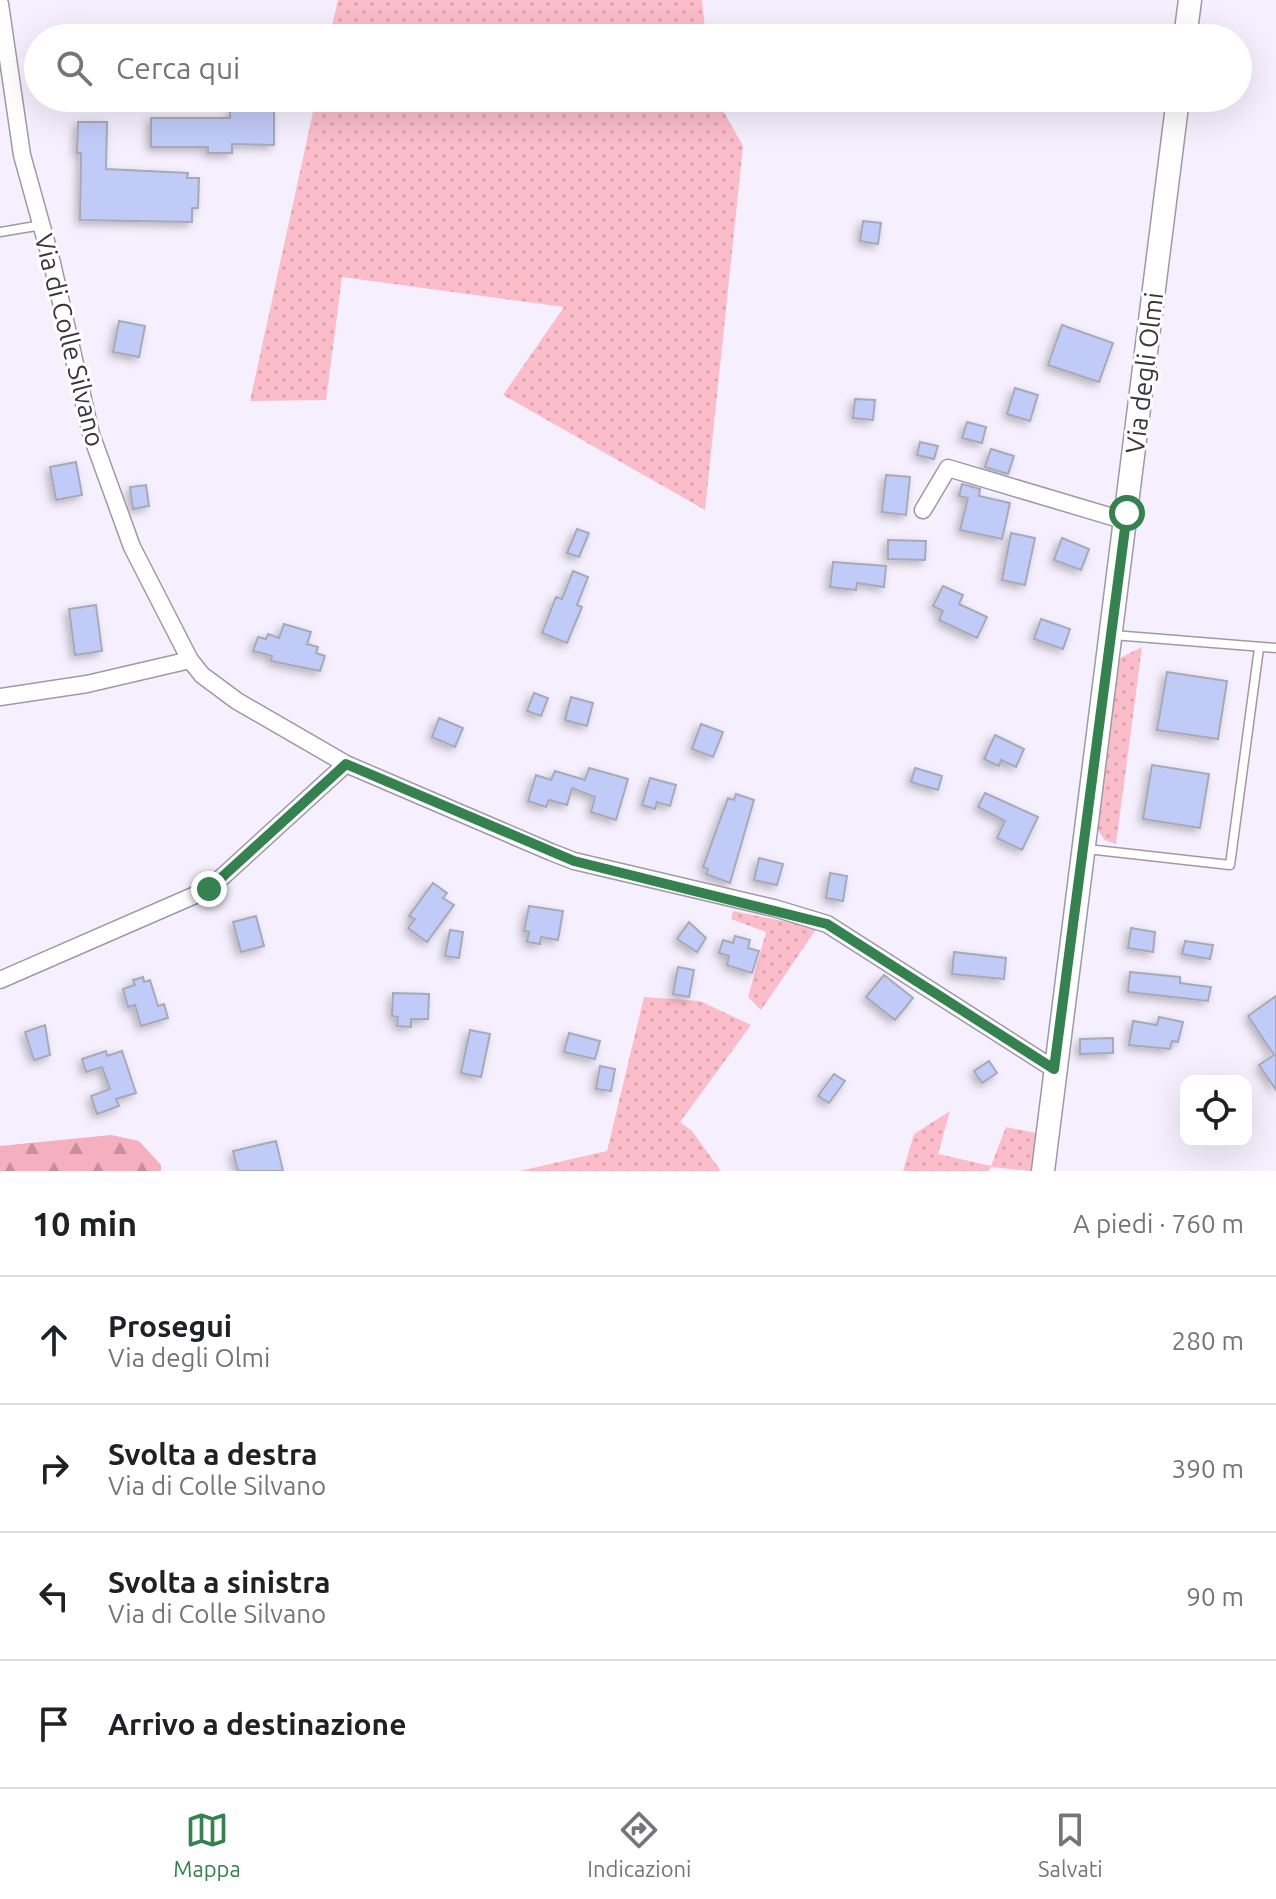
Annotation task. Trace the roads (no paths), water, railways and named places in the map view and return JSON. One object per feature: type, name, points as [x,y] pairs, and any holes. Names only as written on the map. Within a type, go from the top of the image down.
[{"type":"street","points":[[1187,24],[1190,0]]},
{"type":"street","name":"Via di Colle Silvano","points":[[0,4],[20,142],[100,463],[148,582],[190,660],[229,696],[346,764],[574,861],[827,924],[1054,1069]]},
{"type":"street","name":"Via degli Olmi","points":[[1043,1171],[1176,112]]},
{"type":"street","points":[[923,510],[948,468],[1126,521]]},
{"type":"street","points":[[0,697],[87,684],[190,660]]},
{"type":"street","points":[[0,980],[209,889],[346,764]]},
{"type":"lane","points":[[0,232],[42,225]]},
{"type":"lane","points":[[1112,635],[1276,648]]},
{"type":"lane","points":[[1084,849],[1230,865],[1259,648]]}]
